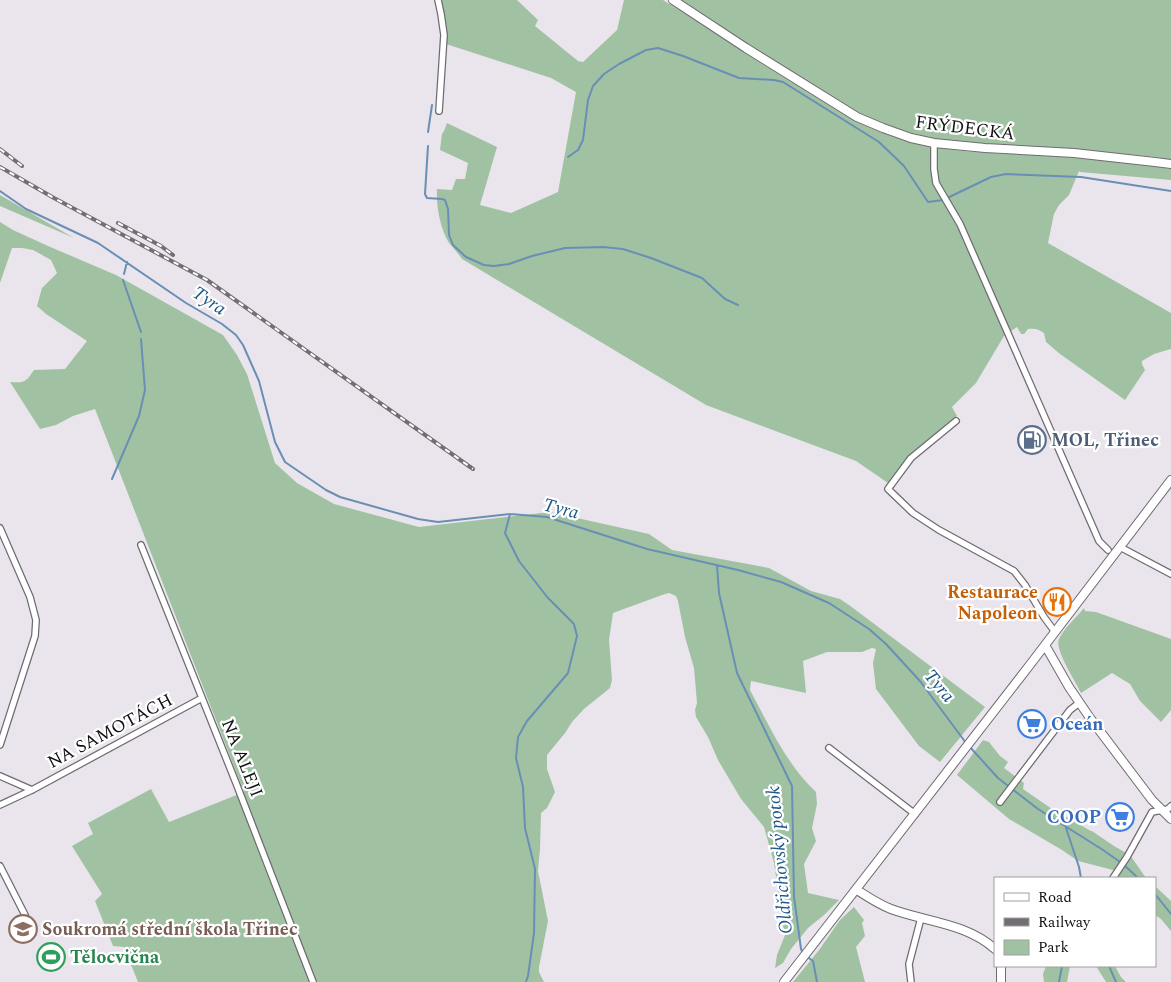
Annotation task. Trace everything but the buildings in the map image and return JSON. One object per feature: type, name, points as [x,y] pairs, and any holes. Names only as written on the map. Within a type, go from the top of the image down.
[{"type":"main road","name":"FRÝDECKÁ","points":[[673,0],[856,117],[911,138],[934,143],[1074,153],[1171,164]]},
{"type":"main road","points":[[784,982],[975,737],[1171,480]]},
{"type":"main road","points":[[1045,645],[1079,702],[1152,800],[1171,819]]},
{"type":"main road","points":[[857,890],[878,903],[903,913],[960,928],[982,939],[994,948]]},
{"type":"main road","points":[[1001,967],[1001,982]]},
{"type":"street","points":[[438,0],[444,35],[439,110]]},
{"type":"street","points":[[934,143],[936,183],[960,224],[1099,541],[1108,550]]},
{"type":"street","points":[[956,421],[911,458],[888,489],[913,513],[1014,571],[1055,632]]},
{"type":"street","points":[[0,528],[30,597],[36,620],[35,636],[0,745]]},
{"type":"street","name":"NA ALEJI","points":[[141,545],[313,982]]},
{"type":"street","points":[[1120,548],[1171,574]]},
{"type":"street","name":"NA SAMOTÁCH","points":[[0,805],[32,790],[202,698]]},
{"type":"street","points":[[1000,802],[1070,710],[1079,702]]},
{"type":"street","points":[[830,748],[915,814]]},
{"type":"street","points":[[0,776],[32,790]]},
{"type":"street","points":[[1113,877],[1126,858],[1152,812],[1171,806]]},
{"type":"street","points":[[0,866],[26,915]]},
{"type":"street","points":[[911,982],[909,964],[921,918]]},
{"type":"green space","points":[[441,0],[517,0],[538,20],[535,26],[578,61],[583,62],[617,30],[624,0],[663,0],[855,121],[893,137],[913,143],[955,150],[1095,159],[1171,169],[1171,180],[1079,171],[1069,195],[1059,205],[1054,214],[1048,243],[1171,313],[1171,349],[1154,354],[1142,361],[1145,370],[1125,400],[1060,354],[1046,342],[1044,333],[1036,329],[1028,329],[1024,334],[1021,334],[1017,327],[1004,336],[976,383],[952,407],[957,416],[913,453],[888,483],[856,461],[706,405],[462,259],[449,243],[439,217],[437,189],[452,190],[456,179],[465,179],[468,163],[440,150],[442,134],[447,123],[497,147],[480,205],[511,213],[558,192],[576,92],[551,78],[446,44],[446,30]]},
{"type":"green space","points":[[681,0],[1171,0],[1171,160],[1074,149],[935,139],[884,124],[859,113]]},
{"type":"green space","points":[[0,195],[74,238],[0,206]]},
{"type":"green space","points":[[0,222],[48,246],[116,275],[223,335],[247,374],[275,463],[297,483],[334,504],[419,527],[550,512],[649,534],[672,550],[769,568],[811,591],[840,599],[985,707],[940,762],[919,746],[876,689],[873,663],[876,649],[872,648],[862,652],[827,652],[803,661],[806,693],[751,681],[750,690],[779,744],[805,781],[816,792],[817,804],[812,828],[816,841],[804,864],[808,893],[839,900],[808,928],[791,949],[783,963],[775,968],[777,955],[785,935],[774,863],[764,827],[741,799],[696,717],[697,703],[694,668],[685,637],[678,601],[676,596],[669,593],[662,595],[613,613],[609,640],[612,680],[610,688],[584,709],[547,755],[547,769],[555,792],[547,808],[541,813],[538,871],[548,921],[539,967],[539,972],[544,982],[138,982],[124,947],[113,946],[95,901],[102,894],[72,846],[93,834],[88,823],[151,789],[169,822],[244,792],[95,409],[73,416],[56,425],[40,429],[10,382],[25,381],[34,370],[65,369],[87,341],[37,306],[42,288],[57,273],[51,260],[33,250],[12,248],[0,283]]},
{"type":"green space","points":[[1084,608],[1085,611],[1096,612],[1171,639],[1171,710],[1161,722],[1140,701],[1130,684],[1112,673],[1081,693],[1062,658],[1058,644],[1064,631]]},
{"type":"green space","points":[[983,740],[989,742],[1000,756],[1008,762],[1004,768],[1024,783],[1023,789],[1052,809],[1130,855],[1145,877],[1119,877],[1113,870],[1078,861],[1009,819],[957,775]]},
{"type":"green space","points":[[1156,887],[1171,901],[1171,931],[1156,916]]},
{"type":"green space","points":[[854,907],[864,920],[862,923],[865,936],[856,947],[865,982],[793,982],[840,920]]},
{"type":"green space","points":[[1046,967],[1070,967],[1067,982],[1044,982],[1043,974]]},
{"type":"green space","points":[[1097,967],[1116,967],[1126,982],[1106,982]]},
{"type":"waterway","points":[[568,157],[578,150],[583,140],[588,100],[593,86],[604,74],[619,64],[646,50],[658,48],[739,78],[783,82],[879,142],[904,166],[928,202],[943,200],[991,177],[1006,174],[1081,177],[1171,191]]},
{"type":"waterway","points":[[428,132],[432,105]]},
{"type":"waterway","points":[[428,146],[425,194],[427,198],[445,200],[448,209],[449,235],[453,245],[466,257],[484,265],[494,266],[509,264],[565,248],[603,247],[623,249],[702,278],[725,299],[738,305]]},
{"type":"waterway","name":"Tyra","points":[[0,191],[26,209],[98,243],[236,335],[243,345],[259,381],[275,442],[285,462],[326,490],[340,497],[418,519],[438,522],[510,514],[547,517],[647,549],[781,582],[829,603],[869,629],[886,644],[920,681],[966,743]]},
{"type":"waterway","points":[[124,274],[127,262]]},
{"type":"waterway","points":[[123,280],[141,332]]},
{"type":"waterway","points":[[112,479],[139,416],[145,390],[141,339]]},
{"type":"waterway","points":[[510,514],[505,533],[519,561],[548,598],[574,624],[577,636],[568,673],[527,721],[518,737],[516,758],[523,787],[525,828],[535,869],[534,933],[526,982]]},
{"type":"waterway","name":"Oldřichovský potok","points":[[717,565],[719,593],[737,673],[792,786],[794,897],[803,953]]},
{"type":"waterway","name":"Tyra","points":[[969,746],[998,778],[1038,809],[1123,864],[1137,877]]},
{"type":"waterway","points":[[1066,828],[1081,877]]},
{"type":"waterway","name":"Tyra","points":[[1156,895],[1171,914]]},
{"type":"waterway","name":"Oldřichovský potok","points":[[806,956],[813,961],[817,982]]},
{"type":"waterway","points":[[1059,982],[1062,967]]},
{"type":"waterway","points":[[1109,967],[1116,982]]},
{"type":"railway","points":[[0,149],[22,166]]},
{"type":"railway","points":[[0,167],[207,280],[473,469]]},
{"type":"railway","points":[[118,223],[161,246],[173,255]]},
{"type":"place","name":"MOL, Třinec","points":[[1032,440]]},
{"type":"place","name":"Restaurace Napoleon","points":[[1057,602]]},
{"type":"place","name":"Oceán","points":[[1032,724]]},
{"type":"place","name":"COOP","points":[[1120,817]]},
{"type":"place","name":"Soukromá střední škola Třinec","points":[[23,929]]},
{"type":"place","name":"Tělocvična","points":[[51,957]]}]
